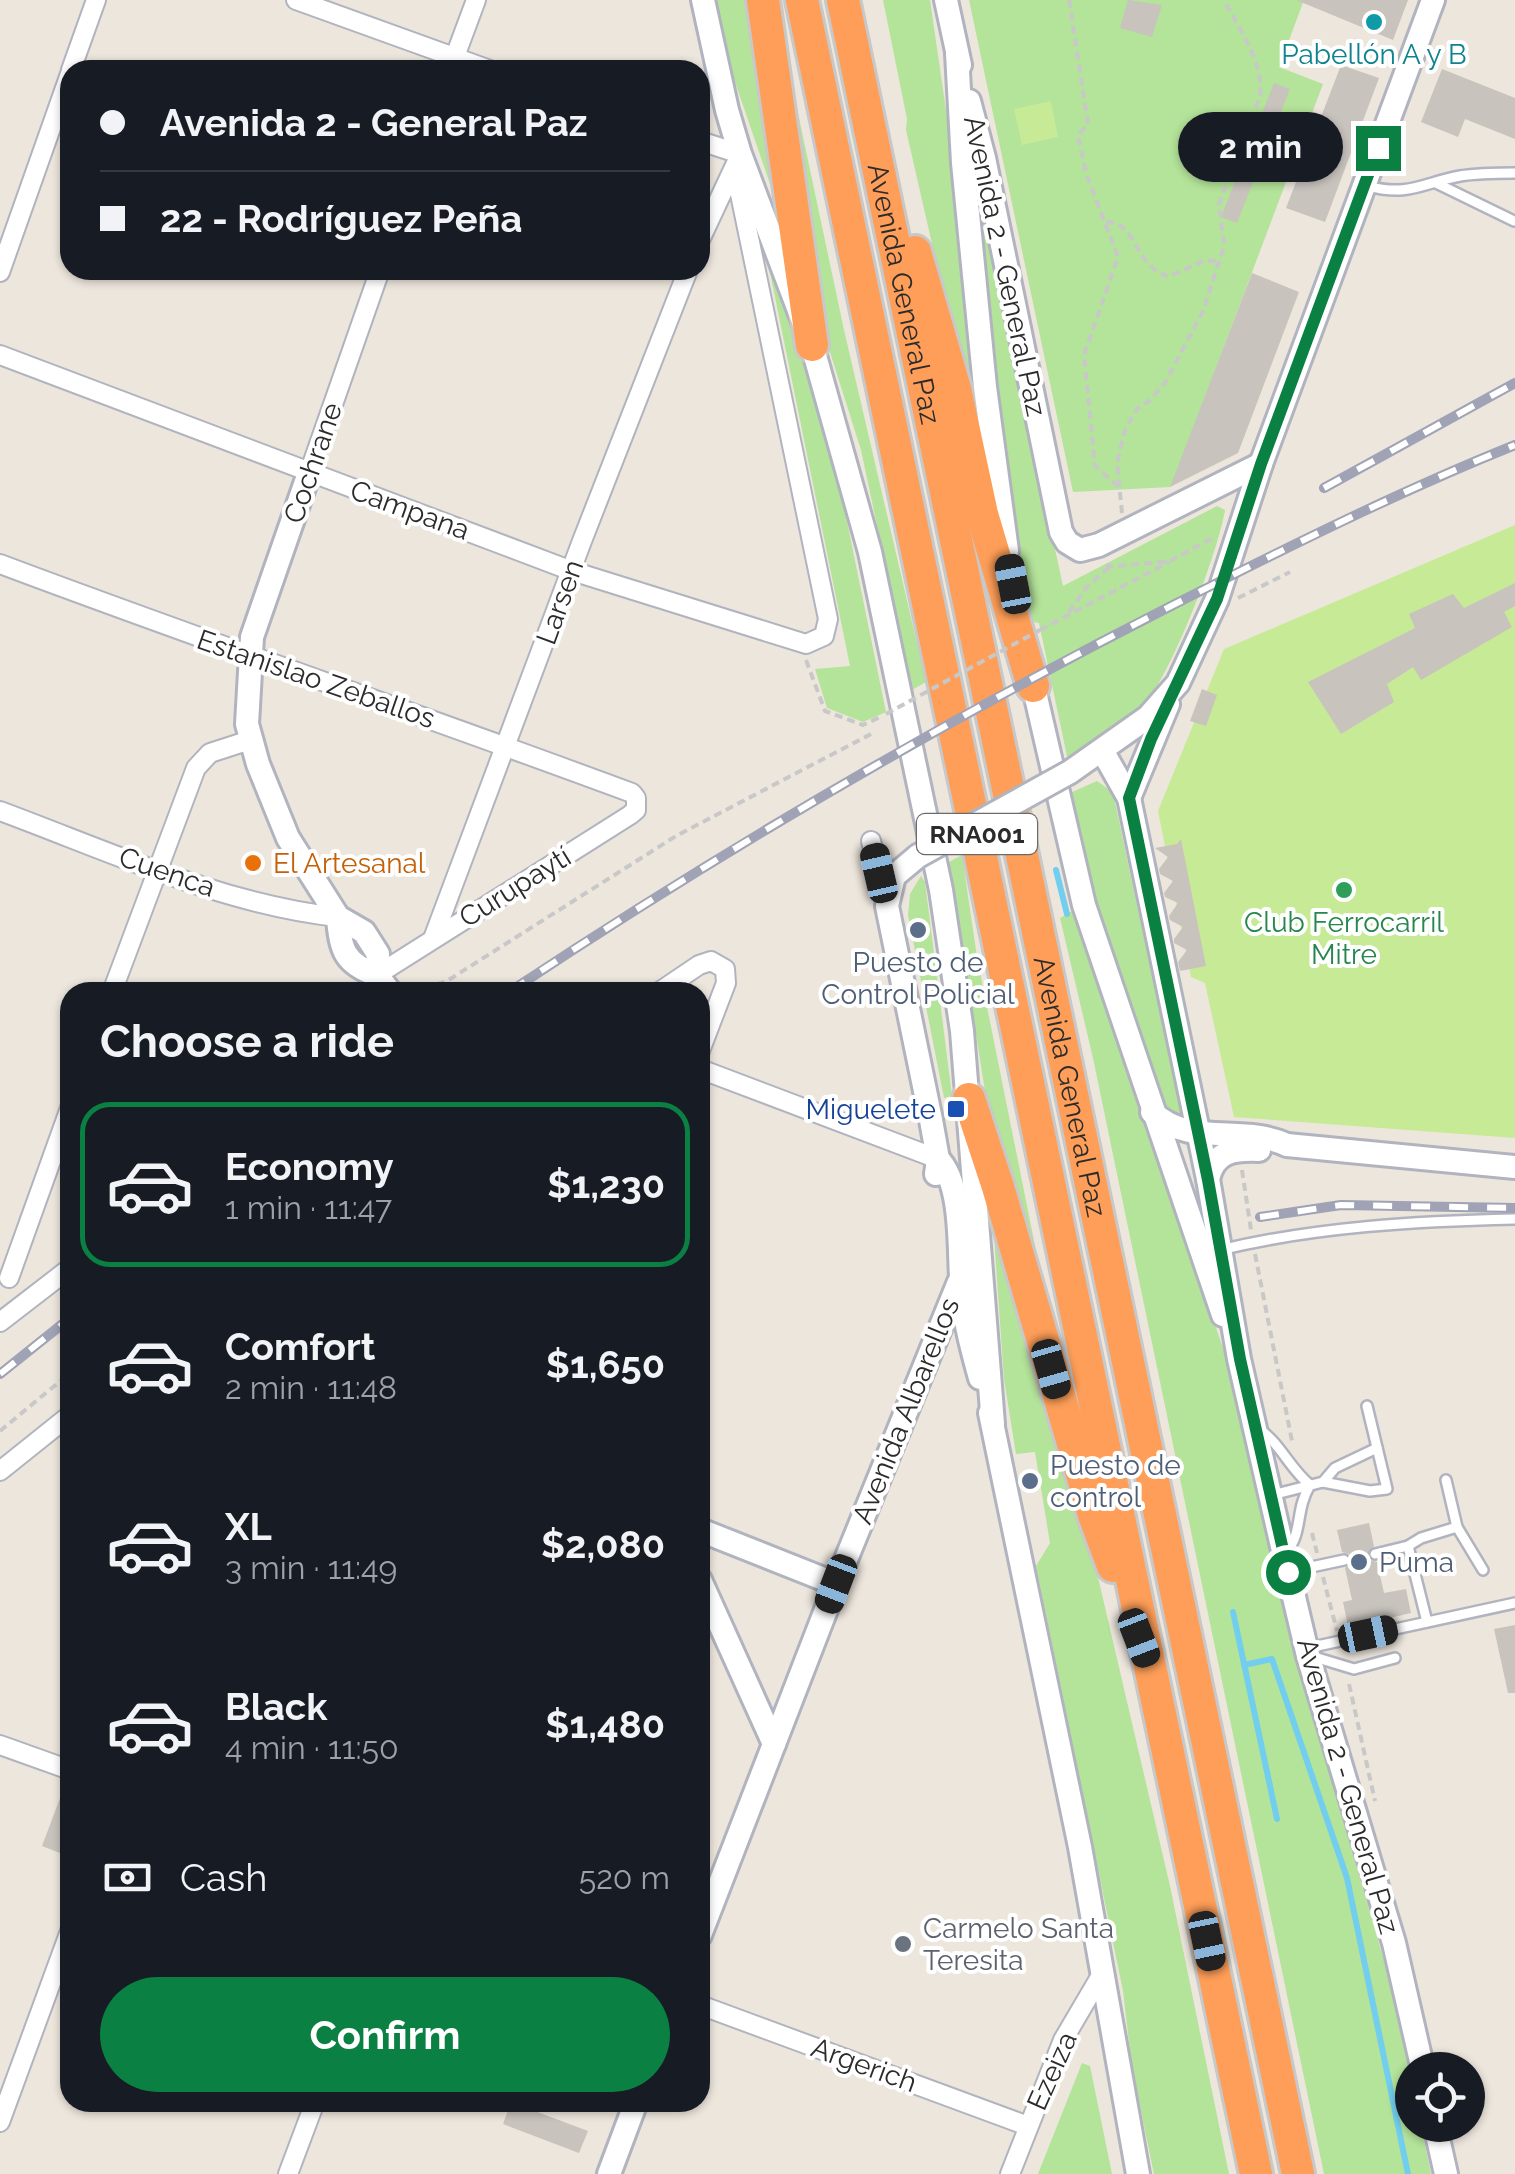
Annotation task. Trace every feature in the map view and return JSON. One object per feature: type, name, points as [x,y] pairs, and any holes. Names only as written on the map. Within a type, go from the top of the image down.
[{"type":"highway","points":[[763,0],[812,345]]},
{"type":"highway","name":"Avenida General Paz","points":[[802,0],[1256,2174]]},
{"type":"highway","name":"Avenida General Paz","points":[[843,0],[1298,2174]]},
{"type":"highway","points":[[861,84],[939,330],[982,514],[1033,686]]},
{"type":"highway","points":[[969,1099],[1094,1515],[1151,1669]]},
{"type":"street","points":[[75,60],[96,0]]},
{"type":"street","points":[[296,0],[442,60]]},
{"type":"street","points":[[454,60],[476,0]]},
{"type":"street","points":[[703,0],[740,154],[812,345],[870,552],[926,810],[955,970],[969,1099],[993,1424]]},
{"type":"street","name":"Avenida 2 - General Paz","points":[[946,0],[984,158],[1061,532],[1073,548],[1088,549],[1261,464]]},
{"type":"street","points":[[1129,798],[1151,739],[1211,611],[1261,464],[1433,0]]},
{"type":"street","name":"Avenida General Paz","points":[[957,52],[963,163],[996,481],[1033,686],[1084,904],[1152,1112],[1211,1252],[1240,1359]]},
{"type":"street","points":[[0,272],[60,103]]},
{"type":"street","points":[[710,144],[740,154]]},
{"type":"street","points":[[710,218],[740,154]]},
{"type":"street","points":[[740,154],[740,194],[828,619],[824,636],[816,642],[798,644]]},
{"type":"street","name":"Cochrane","points":[[376,280],[252,637],[247,724],[288,838],[338,916],[340,944],[356,968],[380,982]]},
{"type":"street","name":"Larsen","points":[[434,936],[684,280]]},
{"type":"street","name":"Campana","points":[[0,355],[572,571],[798,644]]},
{"type":"street","name":"Estanislao Zeballos","points":[[0,564],[250,658],[632,793]]},
{"type":"street","points":[[887,906],[894,876],[918,856],[1103,752],[1148,718],[1178,683]]},
{"type":"street","points":[[116,982],[196,768],[210,753],[250,740]]},
{"type":"street","points":[[1103,752],[1129,798],[1208,1180],[1211,1252]]},
{"type":"street","name":"Curupaytí","points":[[385,982],[434,936],[630,815],[638,804],[632,793]]},
{"type":"street","name":"Cuenca","points":[[0,811],[156,869],[286,911],[338,916]]},
{"type":"street","points":[[872,841],[938,1159],[935,1172],[950,1252],[961,1278],[970,1346],[993,1424],[1104,1972],[1138,2174]]},
{"type":"street","points":[[674,982],[711,961],[725,969],[726,983],[710,1025]]},
{"type":"street","points":[[710,1073],[938,1159]]},
{"type":"street","points":[[1152,1112],[1172,1128],[1198,1134],[1273,1139],[1287,1146]]},
{"type":"street","points":[[25,1302],[5,1277],[60,1134]]},
{"type":"street","points":[[1208,1180],[1215,1162],[1230,1151],[1287,1146],[1515,1167]]},
{"type":"street","points":[[0,1322],[60,1276]]},
{"type":"street","name":"Avenida Albarellos","points":[[710,1909],[836,1584],[961,1278]]},
{"type":"street","name":"Avenida 2 - General Paz","points":[[1240,1359],[1307,1652],[1394,1942],[1420,2052]]},
{"type":"street","points":[[0,1471],[60,1423]]},
{"type":"street","points":[[710,1534],[836,1584]]},
{"type":"street","points":[[710,1602],[774,1744]]},
{"type":"street","points":[[0,1745],[60,1766]]},
{"type":"street","points":[[0,2122],[60,1959]]},
{"type":"street","name":"Ezeiza","points":[[1010,2174],[1063,2040],[1104,1972]]},
{"type":"street","name":"Argerich","points":[[710,2009],[1028,2126]]},
{"type":"street","points":[[288,2174],[311,2112]]},
{"type":"street","points":[[610,2174],[632,2112]]},
{"type":"street","points":[[1439,2142],[1446,2174]]},
{"type":"lane","points":[[1364,186],[1386,191],[1414,190],[1457,176],[1515,173]]},
{"type":"lane","points":[[1436,183],[1514,221]]},
{"type":"lane","points":[[1211,1252],[1253,1242],[1433,1221],[1515,1220]]},
{"type":"lane","points":[[1272,1495],[1322,1482],[1370,1491],[1387,1489],[1367,1406]]},
{"type":"lane","points":[[1256,1428],[1267,1434],[1310,1485]]},
{"type":"lane","points":[[1322,1482],[1335,1468],[1376,1448]]},
{"type":"lane","points":[[1446,1480],[1456,1527],[1483,1570]]},
{"type":"lane","points":[[1310,1485],[1303,1497],[1295,1542],[1286,1564],[1320,1565],[1344,1560]]},
{"type":"lane","points":[[1375,1554],[1456,1527]]},
{"type":"lane","points":[[1408,1546],[1427,1622]]},
{"type":"lane","points":[[1307,1652],[1340,1640],[1515,1603]]},
{"type":"lane","points":[[1307,1652],[1354,1669],[1395,1658]]},
{"type":"path","points":[[1069,0],[1088,124],[1078,135],[1080,148],[1118,257],[1087,339],[1083,371],[1096,466],[1122,490]]},
{"type":"path","points":[[1122,516],[1117,464],[1124,430],[1137,409],[1150,401],[1166,382],[1203,311],[1224,236],[1219,204],[1260,96],[1258,66],[1224,0]]},
{"type":"path","points":[[1106,222],[1112,221],[1127,230],[1146,262],[1168,277],[1182,274],[1205,260],[1219,262]]},
{"type":"path","points":[[798,644],[825,711],[863,725],[1243,520]]},
{"type":"path","points":[[1105,559],[1109,567]]},
{"type":"path","points":[[1066,616],[1086,588],[1109,567],[1170,561]]},
{"type":"path","points":[[1211,611],[1290,572]]},
{"type":"path","points":[[444,982],[676,836],[871,734]]},
{"type":"path","points":[[1240,1150],[1253,1242],[1299,1476]]},
{"type":"path","points":[[0,1431],[60,1381]]},
{"type":"path","points":[[1303,1497],[1340,1640]]},
{"type":"path","points":[[1345,1666],[1376,1808]]},
{"type":"green space","points":[[714,0],[747,0],[781,216],[734,79]]},
{"type":"green space","points":[[774,0],[844,330],[926,682],[912,690],[861,450],[817,311]]},
{"type":"green space","points":[[883,0],[930,0],[949,131],[976,436],[906,130]]},
{"type":"green space","points":[[969,0],[1304,0],[1279,67],[1323,84],[1171,487],[1073,492]]},
{"type":"green space","points":[[1051,101],[1058,137],[1022,145],[1014,109]]},
{"type":"green space","points":[[982,214],[1063,586],[1217,506],[1225,510],[1192,612],[1155,689],[1127,721],[1068,761],[1039,623],[1032,622],[1015,542],[998,424]]},
{"type":"green space","points":[[764,243],[796,333],[843,502],[886,712],[863,722],[827,708],[815,669],[850,666]]},
{"type":"green space","name":"Club Ferrocarril Mitre","points":[[1515,525],[1515,1138],[1234,1117],[1205,983],[1191,977],[1158,811],[1224,649]]},
{"type":"green space","points":[[1097,781],[1111,791],[1115,802],[1183,1121],[1165,1112],[1089,874],[1070,793]]},
{"type":"green space","points":[[962,855],[977,957],[1059,1365],[987,1104],[949,862]]},
{"type":"green space","points":[[921,876],[925,882],[952,1096],[944,1098],[908,915],[910,894]]},
{"type":"green space","points":[[1072,911],[1233,1377],[1321,1745],[1392,1988],[1405,2052],[1395,2052],[1395,2142],[1424,2142],[1431,2174],[1324,2174],[1093,1058],[1060,918]]},
{"type":"green space","points":[[992,1208],[1087,1530],[1170,1886],[1229,2174],[1154,2174],[1132,2068],[1123,1991],[1036,1566],[1050,1543],[1035,1452],[1016,1454],[1004,1379]]},
{"type":"green space","points":[[1082,2063],[1090,2066],[1112,2174],[1038,2174]]},
{"type":"building","points":[[1128,0],[1162,5],[1152,37],[1120,28]]},
{"type":"building","name":"Pabellón A y B","points":[[1296,0],[1408,0],[1393,40]]},
{"type":"building","points":[[1341,65],[1379,78],[1325,222],[1286,208]]},
{"type":"building","points":[[1442,69],[1515,98],[1515,139],[1465,119],[1458,137],[1421,122]]},
{"type":"building","points":[[1274,83],[1290,89],[1237,223],[1221,217]]},
{"type":"building","points":[[1252,273],[1299,292],[1238,453],[1170,487]]},
{"type":"building","points":[[1515,583],[1515,606],[1504,612],[1512,627],[1421,680],[1413,667],[1387,684],[1394,702],[1341,734],[1308,682],[1415,628],[1409,614],[1453,594],[1464,608]]},
{"type":"building","points":[[1202,689],[1217,695],[1206,726],[1190,721]]},
{"type":"building","points":[[1181,839],[1206,966],[1180,971],[1178,962],[1187,950],[1174,943],[1174,939],[1183,927],[1170,920],[1178,903],[1165,897],[1173,881],[1160,874],[1159,869],[1168,857],[1155,848],[1177,844]]},
{"type":"building","points":[[1369,1523],[1374,1546],[1367,1555],[1377,1562],[1384,1593],[1406,1589],[1411,1613],[1362,1628],[1361,1624],[1348,1626],[1343,1602],[1352,1600],[1345,1568],[1352,1559],[1342,1552],[1337,1530]]},
{"type":"building","points":[[1515,1625],[1515,1693],[1508,1693],[1494,1629]]},
{"type":"building","points":[[60,1798],[60,1853],[42,1846]]},
{"type":"building","points":[[507,2112],[538,2112],[588,2131],[579,2153],[503,2124]]},
{"type":"waterway","points":[[1056,870],[1067,914]]},
{"type":"waterway","points":[[1233,1612],[1277,1819]]},
{"type":"waterway","points":[[1244,1665],[1272,1659],[1347,1878],[1408,2174]]},
{"type":"railway","points":[[1324,488],[1515,383]]},
{"type":"railway","points":[[525,982],[753,838],[1003,694],[1300,542],[1515,445]]},
{"type":"railway","points":[[1260,1217],[1341,1205],[1515,1208]]},
{"type":"railway","points":[[0,1374],[60,1326]]},
{"type":"place","name":"Pabellón A y B","points":[[1374,22]]},
{"type":"place","name":"El Artesanal","points":[[253,863]]},
{"type":"place","name":"Club Ferrocarril Mitre","points":[[1344,890]]},
{"type":"place","name":"Puesto de Control Policial","points":[[918,930]]},
{"type":"place","name":"Miguelete","points":[[956,1109]]},
{"type":"place","name":"Puesto de control","points":[[1030,1481]]},
{"type":"place","name":"Puma","points":[[1359,1562]]},
{"type":"place","name":"Carmelo Santa Teresita","points":[[903,1944]]},
{"type":"route","points":[[1288,1572],[1240,1359],[1208,1180],[1129,798],[1151,739],[1217,599],[1261,464],[1378,148]]}]
